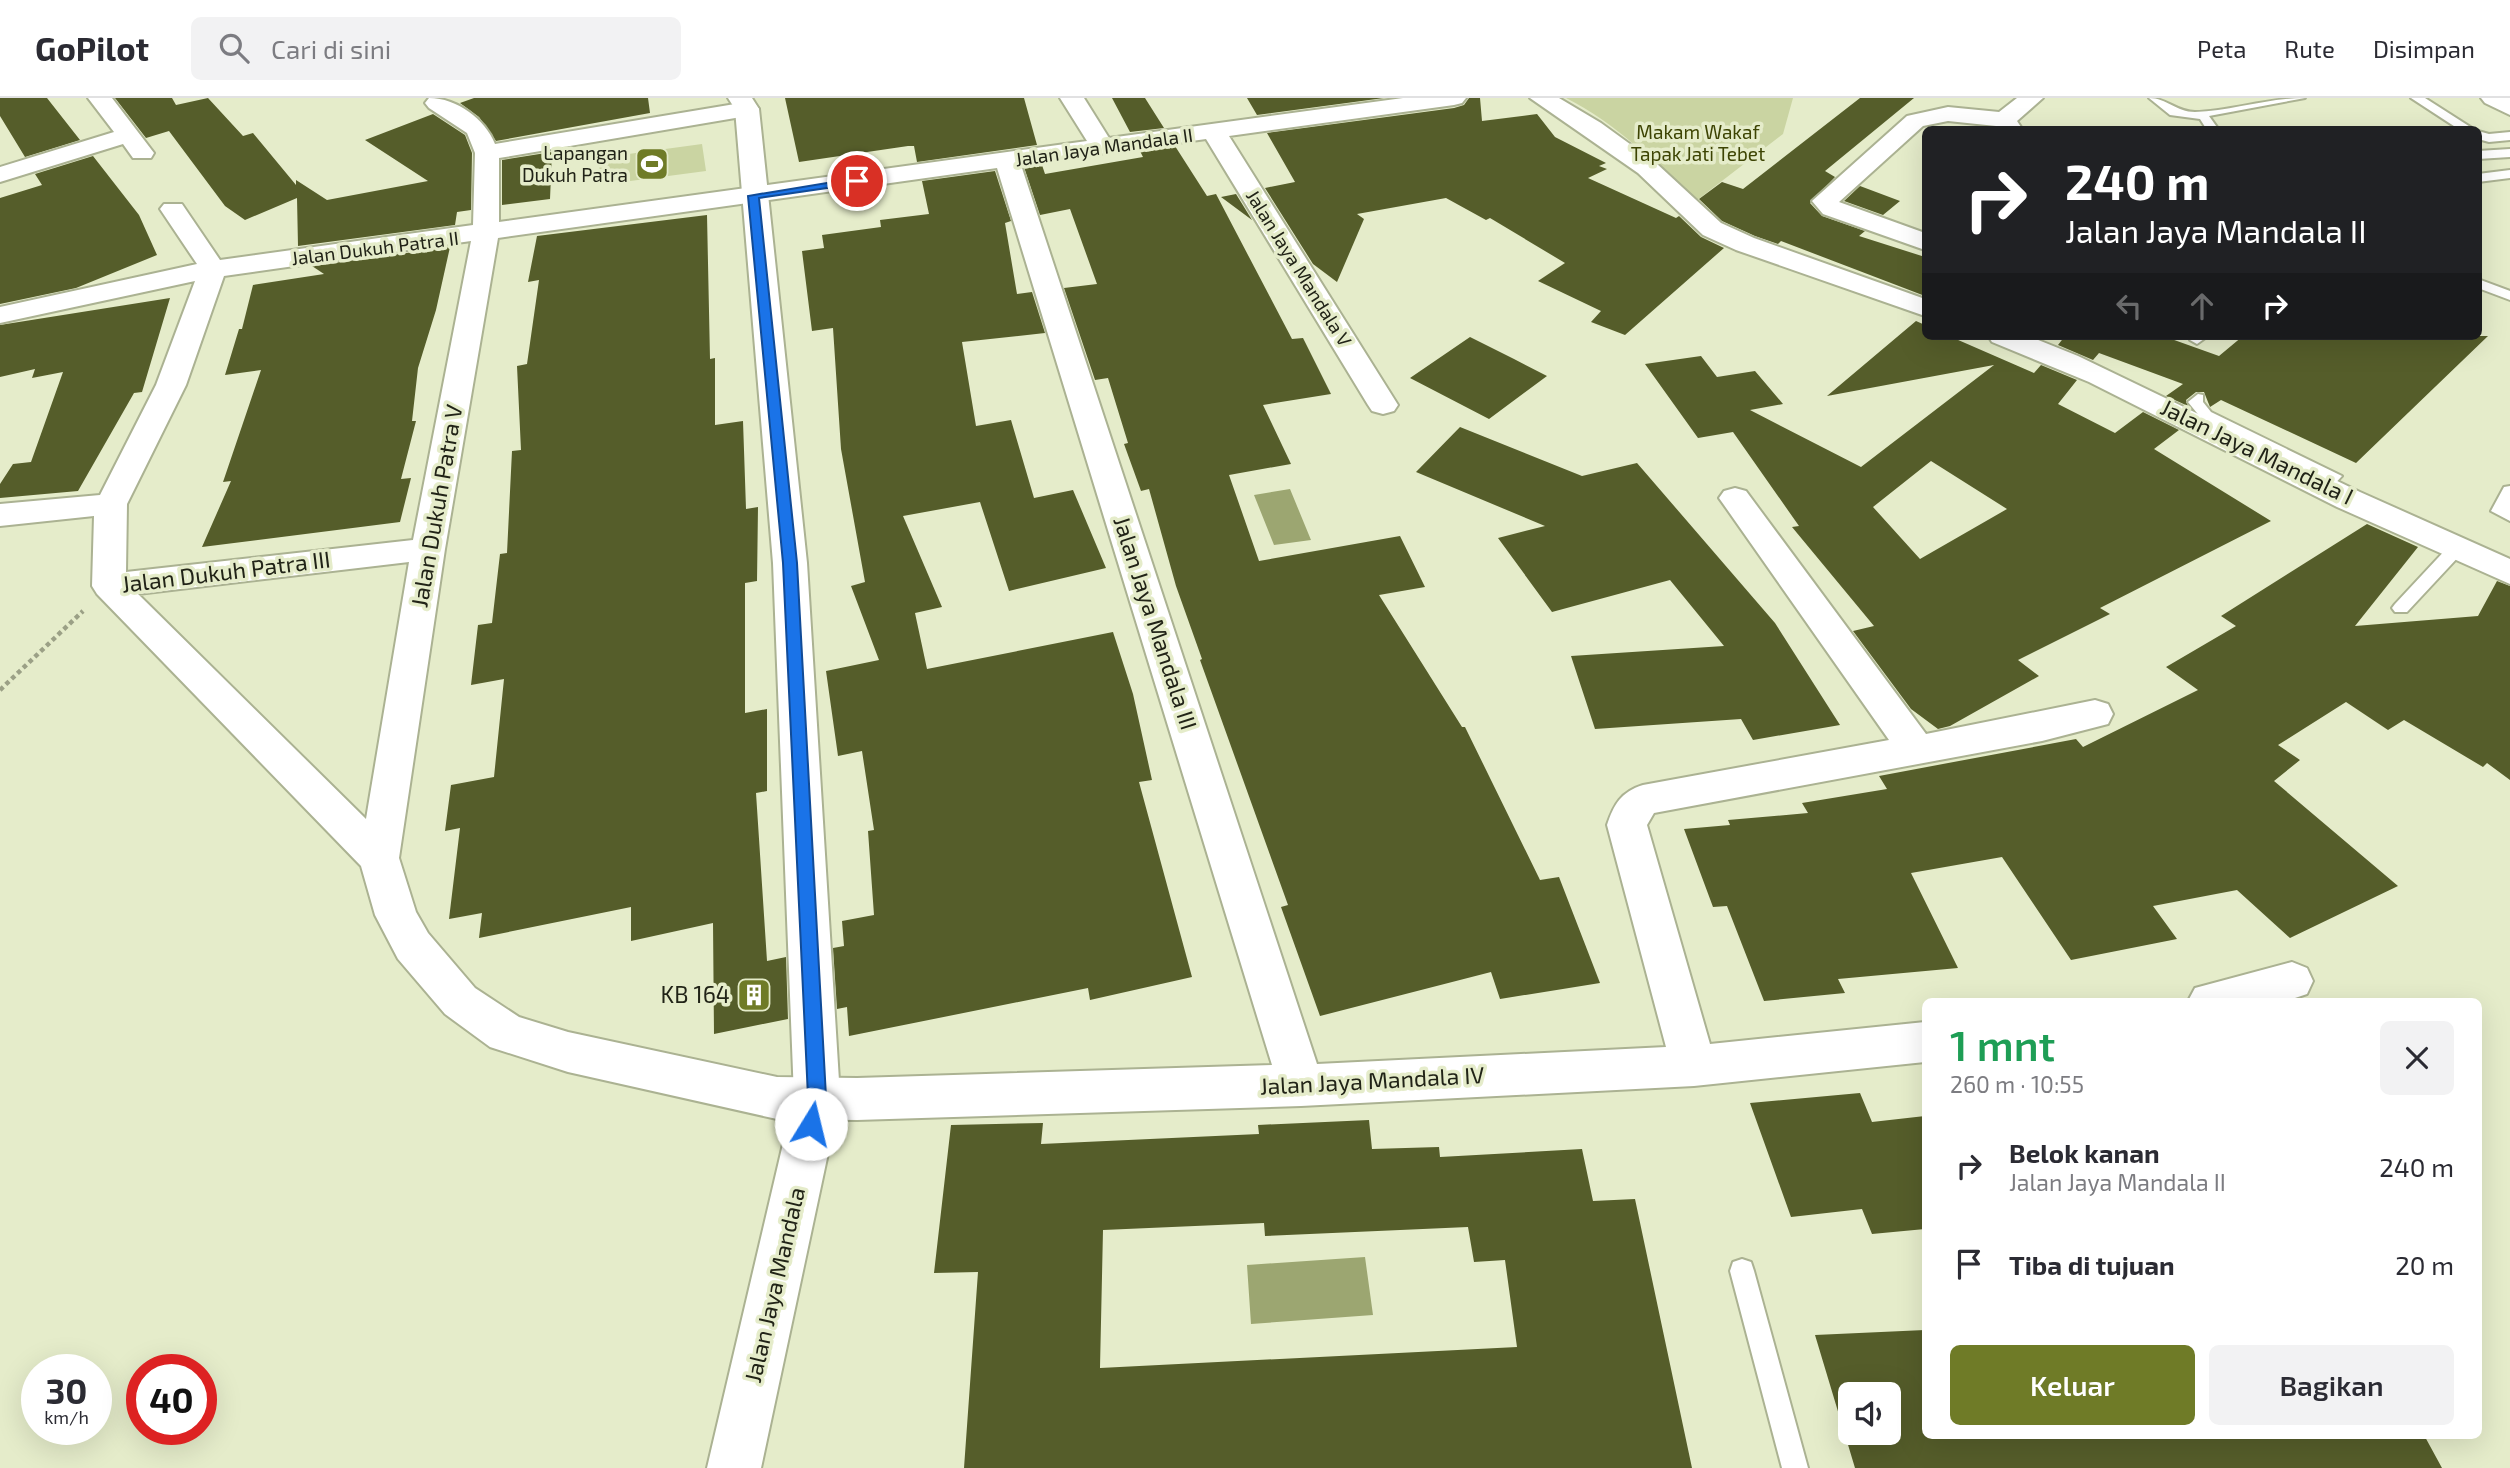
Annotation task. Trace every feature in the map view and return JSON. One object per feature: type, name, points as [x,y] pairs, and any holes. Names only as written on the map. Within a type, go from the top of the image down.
[{"type":"main road","points":[[100,98],[143,155]]},
{"type":"main road","points":[[1072,98],[1103,147]]},
{"type":"main road","name":"Jalan Jaya Mandala II","points":[[754,196],[1454,98]]},
{"type":"main road","points":[[1542,98],[1593,128],[1647,168],[1683,205],[1712,229],[1745,244],[1922,307]]},
{"type":"main road","points":[[1920,234],[1832,209],[1825,201],[1915,121],[1925,117],[1961,114],[2008,125],[2031,98]]},
{"type":"main road","points":[[2493,98],[2510,108]]},
{"type":"main road","points":[[437,103],[477,129],[487,153],[743,103]]},
{"type":"main road","name":"Jalan Jaya Mandala","points":[[734,1468],[817,1097],[790,563],[743,103]]},
{"type":"main road","name":"Jalan Jaya Mandala V","points":[[1214,131],[1383,405]]},
{"type":"main road","points":[[0,175],[128,135]]},
{"type":"main road","name":"Jalan Dukuh Patra V","points":[[379,858],[428,548],[486,233],[487,153]]},
{"type":"main road","name":"Jalan Jaya Mandala III","points":[[1007,160],[1301,1085]]},
{"type":"main road","name":"Jalan Dukuh Patra II","points":[[0,315],[213,268],[754,196]]},
{"type":"main road","points":[[173,209],[213,268]]},
{"type":"main road","name":"Jalan Dukuh Patra III","points":[[213,268],[171,385],[111,504],[109,586],[428,548]]},
{"type":"main road","name":"Jalan Jaya Mandala I","points":[[2013,340],[2064,358],[2133,390],[2255,455],[2510,572]]},
{"type":"main road","points":[[1735,498],[1916,749]]},
{"type":"main road","points":[[0,515],[111,504]]},
{"type":"main road","points":[[109,586],[379,858]]},
{"type":"main road","points":[[1694,1066],[1627,825],[1632,810],[1643,800],[2095,714]]},
{"type":"main road","name":"Jalan Jaya Mandala IV","points":[[379,858],[396,915],[413,946],[460,1001],[506,1033],[568,1052],[777,1098],[1301,1085],[1694,1066],[1922,1042]]},
{"type":"main road","points":[[2222,998],[2292,981]]},
{"type":"lane","points":[[2155,98],[2174,113],[2201,116],[2299,98]]},
{"type":"lane","points":[[2417,98],[2462,126]]},
{"type":"lane","points":[[2201,116],[2210,126]]},
{"type":"lane","points":[[2482,136],[2510,136]]},
{"type":"lane","points":[[2482,155],[2510,153]]},
{"type":"lane","points":[[2482,178],[2510,174]]},
{"type":"lane","points":[[2482,285],[2510,296]]},
{"type":"lane","points":[[2199,398],[2194,402],[2206,415],[2334,476],[2323,486]]},
{"type":"lane","points":[[2510,491],[2499,511],[2510,516]]},
{"type":"lane","points":[[2401,608],[2456,549]]},
{"type":"lane","points":[[1742,1271],[1795,1468]]},
{"type":"path","points":[[0,690],[109,586]]},
{"type":"green space","name":"Makam Wakaf Tapak Jati Tebet","points":[[1566,98],[1793,98],[1783,134],[1692,204],[1664,173],[1619,132]]},
{"type":"green space","name":"Lapangan Dukuh Patra","points":[[702,144],[706,171],[600,185],[599,158]]},
{"type":"shaded area","points":[[1290,489],[1311,540],[1274,545],[1254,495]]},
{"type":"shaded area","points":[[1365,1257],[1373,1315],[1251,1324],[1247,1265]]},
{"type":"building","points":[[0,98],[47,98],[80,140],[25,157],[0,116]]},
{"type":"building","points":[[115,98],[172,98],[176,105],[208,98],[243,136],[253,133],[296,185],[296,180],[327,200],[428,181],[365,140],[433,114],[465,135],[472,153],[471,210],[457,212],[455,225],[298,246],[297,198],[245,220],[225,206],[169,131],[146,138]]},
{"type":"building","points":[[474,98],[648,98],[650,113],[496,141],[479,117],[460,103]]},
{"type":"building","points":[[785,98],[1024,98],[1037,145],[917,162],[914,146],[908,146],[799,162]]},
{"type":"building","points":[[1112,98],[1145,98],[1164,128],[1130,132]]},
{"type":"building","points":[[1247,98],[1384,98],[1257,115]]},
{"type":"building","points":[[1469,98],[1480,98],[1482,121],[1537,114],[1555,137],[1606,163],[1599,166],[1607,169],[1588,178],[1676,218],[1679,216],[1701,237],[1724,248],[1625,335],[1591,322],[1601,311],[1538,281],[1565,263],[1490,218],[1486,220],[1446,198],[1357,214],[1364,219],[1337,282],[1313,264],[1265,188],[1295,182],[1267,133],[1454,108],[1464,105]]},
{"type":"building","points":[[1860,98],[1914,98],[1825,171],[1835,177],[1810,203],[1822,216],[1865,231],[1859,236],[1922,256],[1922,295],[1781,241],[1778,244],[1755,236],[1722,221],[1699,199],[1722,182],[1743,189]]},
{"type":"building","points":[[1175,146],[1207,196],[1216,194],[1292,339],[1303,338],[1331,394],[1263,405],[1291,464],[1229,475],[1259,561],[1400,536],[1425,587],[1379,595],[1462,727],[1465,727],[1540,880],[1559,877],[1600,983],[1500,999],[1491,972],[1320,1016],[1281,907],[1288,905],[1200,660],[1202,659],[1176,586],[1149,489],[1141,491],[1124,444],[1128,443],[1108,378],[1095,380],[1064,288],[1097,284],[1070,209],[1040,215],[1024,167],[1042,165],[1045,174],[1143,157],[1140,151]]},
{"type":"building","points":[[552,152],[550,199],[502,205],[502,160]]},
{"type":"building","points":[[93,156],[139,215],[157,255],[76,288],[0,304],[0,198],[42,185],[35,174]]},
{"type":"building","points":[[995,171],[1011,221],[1005,223],[1017,294],[1032,292],[1045,333],[962,342],[976,426],[1011,420],[1034,498],[1073,490],[1106,568],[1009,591],[980,502],[903,516],[942,607],[915,613],[927,669],[1113,632],[1133,694],[1152,780],[1139,782],[1192,977],[1090,1000],[1088,988],[849,1036],[847,1007],[837,1009],[833,948],[844,946],[842,921],[874,915],[868,831],[874,830],[862,751],[838,756],[826,671],[879,660],[851,586],[865,582],[841,449],[833,328],[812,331],[802,251],[824,248],[822,235],[881,227],[880,220],[929,214],[922,181]]},
{"type":"building","points":[[1860,186],[1900,201],[1883,215],[1844,201]]},
{"type":"building","points":[[1236,194],[1252,220],[1221,197]]},
{"type":"building","points":[[707,215],[710,359],[715,358],[715,425],[743,421],[746,509],[758,507],[757,581],[745,583],[745,713],[767,709],[767,791],[756,793],[767,961],[786,957],[788,1019],[714,1034],[713,923],[631,941],[631,907],[479,938],[482,913],[449,919],[460,828],[445,831],[451,785],[494,777],[504,679],[471,685],[478,625],[492,623],[500,554],[507,553],[512,451],[521,450],[517,366],[527,364],[539,280],[528,282],[537,236]]},
{"type":"building","points":[[450,247],[436,310],[418,368],[412,421],[416,421],[401,479],[411,478],[400,522],[202,547],[231,481],[223,482],[261,370],[225,375],[239,329],[242,329],[253,285],[324,274],[312,266]]},
{"type":"building","points":[[170,298],[142,392],[134,393],[78,491],[0,498],[0,484],[13,464],[31,462],[63,372],[32,378],[35,369],[0,377],[0,325]]},
{"type":"building","points":[[1916,321],[1922,324],[1922,340],[1958,340],[2034,373],[2041,365],[2077,380],[2058,404],[2115,433],[2143,412],[2179,430],[2154,449],[2271,521],[2100,608],[2110,614],[2018,660],[2039,676],[1950,726],[1938,729],[1911,709],[1853,631],[1874,626],[1792,527],[1799,526],[1733,432],[1698,438],[1645,364],[1701,356],[1717,377],[1755,371],[1783,404],[1750,410],[1861,467],[1994,365],[1827,396]],"holes":[[[1931,461],[2007,509],[1920,559],[1873,507]]]},
{"type":"building","points":[[2482,336],[2488,336],[2356,463],[2221,400],[2210,407],[2204,392],[2196,392],[2186,400],[2188,406],[2166,396],[2183,384],[2099,353],[2093,360],[2058,345],[2062,340],[2174,340],[2219,356],[2238,340],[2482,340]]},
{"type":"building","points":[[1470,337],[1547,376],[1489,419],[1410,378]]},
{"type":"building","points":[[1460,427],[1582,476],[1637,463],[1775,623],[1840,725],[1753,740],[1741,719],[1595,729],[1571,656],[1724,646],[1670,580],[1552,612],[1498,538],[1545,526],[1416,472]]},
{"type":"building","points":[[2367,524],[2418,547],[2355,626],[2478,616],[2497,581],[2510,586],[2510,780],[2487,763],[2483,767],[2404,720],[2388,730],[2346,702],[2278,745],[2300,760],[2274,781],[2398,886],[2290,938],[2237,890],[2153,906],[2177,939],[2071,960],[2002,857],[1911,873],[1958,968],[1838,979],[1845,993],[1764,1001],[1727,906],[1713,907],[1684,829],[1730,825],[1728,820],[1808,813],[1802,803],[1887,789],[1879,776],[2076,739],[2083,747],[2198,690],[2166,667],[2236,626],[2221,616]]},
{"type":"building","points":[[1860,1093],[1872,1122],[1922,1116],[1922,1229],[1872,1234],[1862,1209],[1791,1217],[1750,1103]]},
{"type":"building","points":[[1369,1120],[1372,1149],[1439,1147],[1440,1157],[1582,1149],[1593,1201],[1635,1199],[1692,1468],[964,1468],[978,1272],[934,1273],[951,1125],[1043,1123],[1041,1144],[1259,1134],[1258,1125]],"holes":[[[1264,1223],[1265,1236],[1468,1227],[1474,1262],[1505,1260],[1517,1347],[1100,1368],[1103,1230]]]},
{"type":"building","points":[[1922,1330],[1922,1439],[2426,1439],[2442,1468],[1855,1468],[1848,1445],[1901,1445],[1901,1382],[1838,1382],[1838,1411],[1815,1335]]},
{"type":"place","name":"Lapangan Dukuh Patra","points":[[652,164]]},
{"type":"place","name":"KB 164","points":[[754,995]]},
{"type":"route","points":[[811,1124],[817,1097],[790,563],[754,196],[857,181]]}]
